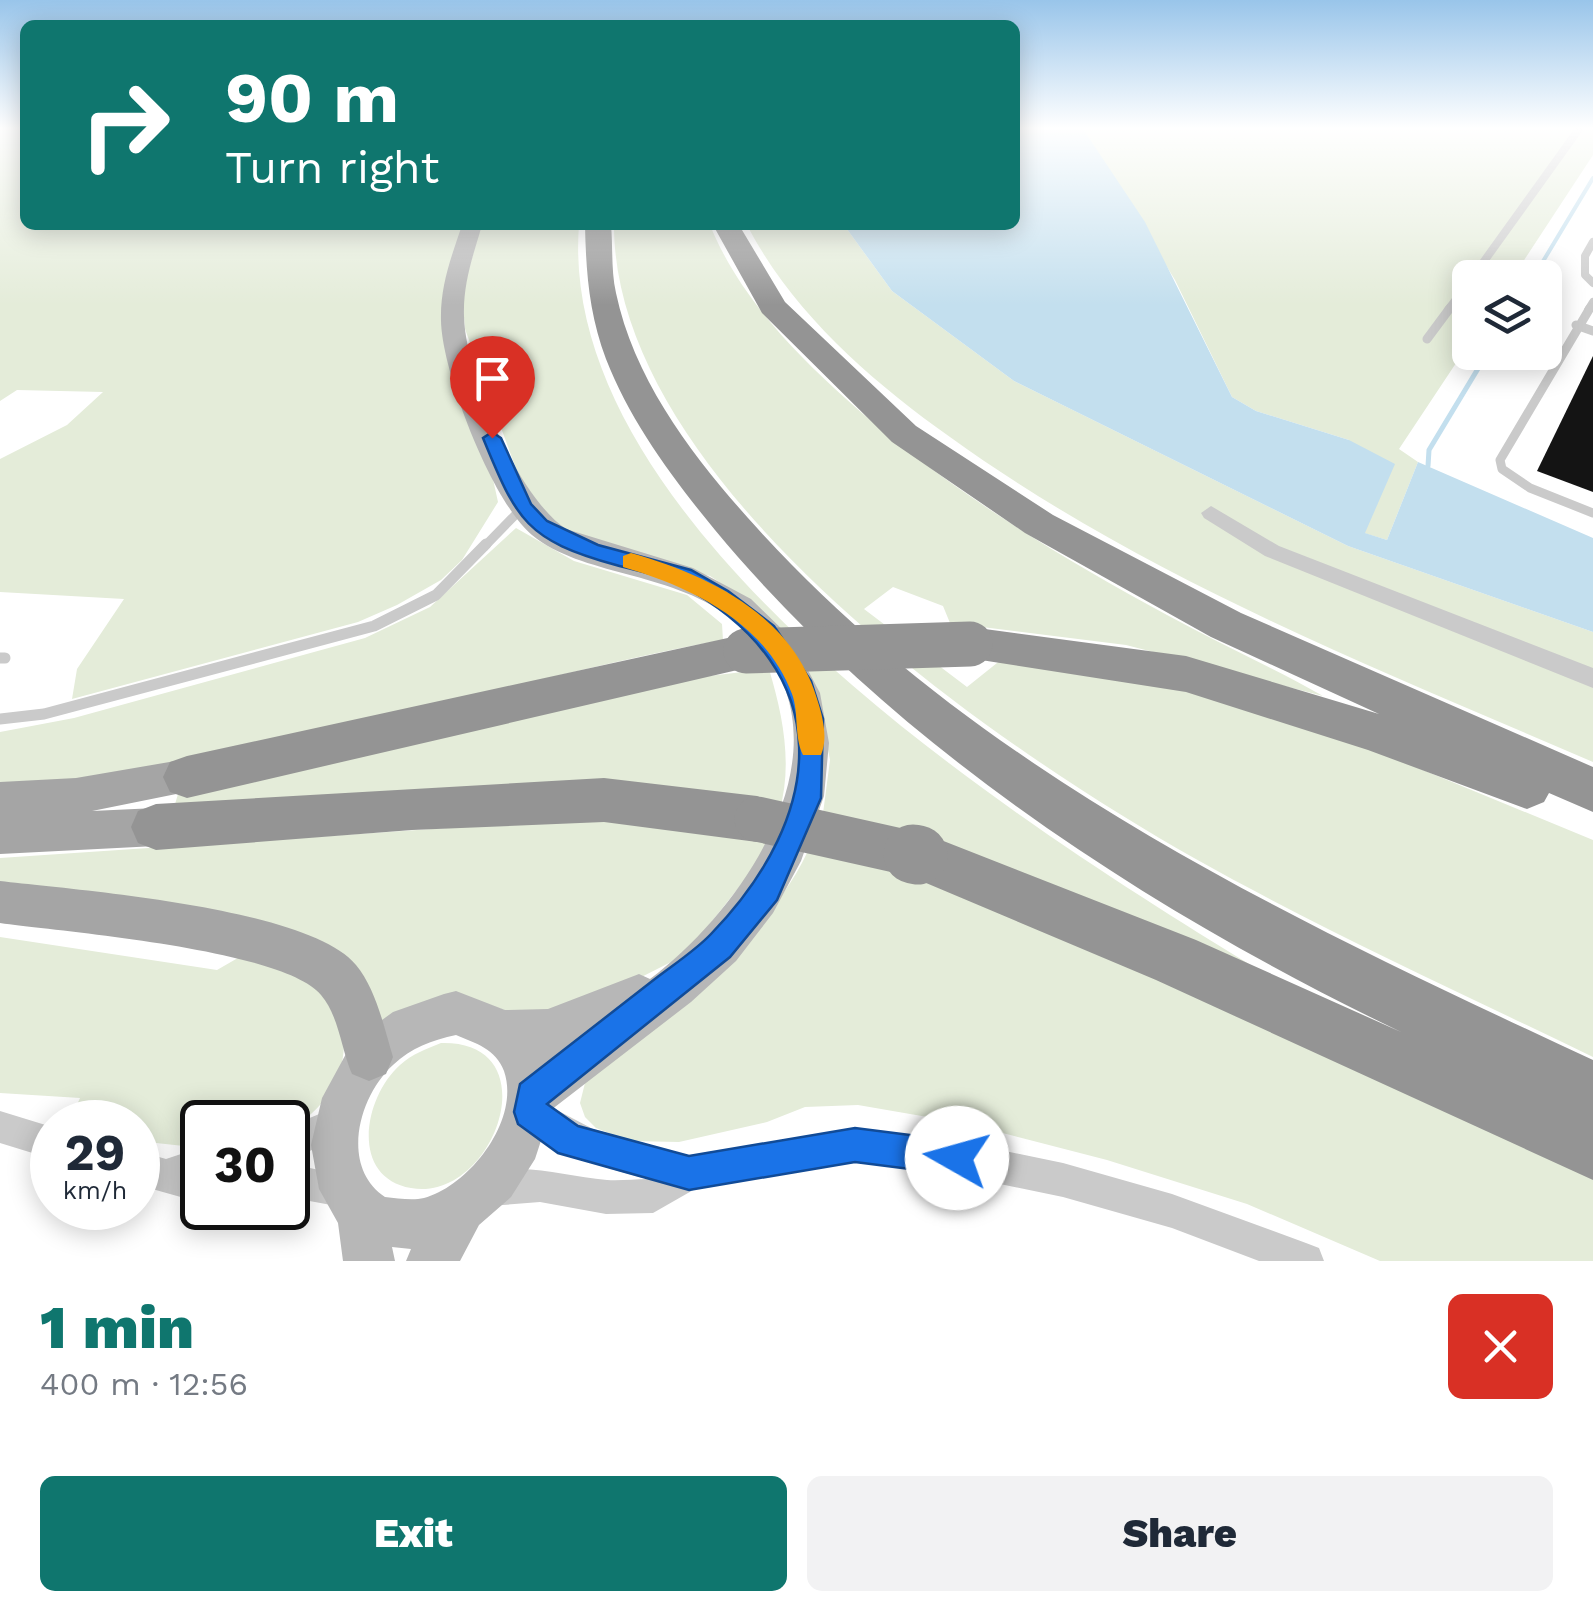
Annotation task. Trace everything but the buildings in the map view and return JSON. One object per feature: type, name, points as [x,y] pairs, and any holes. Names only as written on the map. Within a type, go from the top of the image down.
[{"type":"highway","points":[[597,230],[595,252],[608,315],[638,392],[696,486],[782,579],[920,707],[1085,823],[1281,941],[1593,1091]]},
{"type":"highway","points":[[729,230],[773,307],[904,434],[1039,524],[1226,625],[1593,790]]},
{"type":"highway","points":[[187,777],[746,651],[864,644],[970,644],[1186,674],[1373,732],[1593,810]]},
{"type":"highway","points":[[156,827],[412,808],[604,800],[757,819],[918,855],[1176,960],[1593,1149]]},
{"type":"main road","points":[[0,800],[76,796],[187,777]]},
{"type":"main road","points":[[0,835],[156,827]]},
{"type":"main road","points":[[0,902],[218,935],[288,952],[334,974],[354,1009],[370,1057]]},
{"type":"street","points":[[470,230],[453,286],[454,342],[522,508],[560,539],[683,576],[720,597],[766,632],[802,688],[811,719],[808,798],[767,890],[720,947],[531,1104]]},
{"type":"street","points":[[1211,513],[1272,551],[1593,678]]},
{"type":"street","points":[[507,1032],[560,1027],[677,983]]},
{"type":"street","points":[[358,1222],[334,1158],[336,1123],[348,1088],[370,1057],[396,1034],[426,1018],[456,1013],[484,1018],[507,1032],[521,1052],[531,1104],[510,1163],[475,1201],[432,1261]]},
{"type":"street","points":[[531,1104],[570,1141],[689,1173]]},
{"type":"street","points":[[310,1134],[336,1123]]},
{"type":"street","points":[[0,1127],[30,1136]]},
{"type":"street","points":[[310,1193],[358,1222],[424,1226],[475,1201],[540,1185],[606,1197],[653,1196],[689,1173],[855,1145],[957,1158],[1063,1180],[1172,1211],[1306,1261]]},
{"type":"lane","points":[[1485,260],[1536,188]]},
{"type":"lane","points":[[1593,242],[1585,256],[1585,275],[1593,283]]},
{"type":"lane","points":[[1593,302],[1500,460],[1502,469],[1530,488],[1593,513]]},
{"type":"lane","points":[[1427,339],[1452,305]]},
{"type":"lane","points":[[1576,325],[1593,331]]},
{"type":"lane","points":[[0,719],[44,714],[374,626],[436,595],[522,508]]},
{"type":"green space","points":[[0,188],[20,188],[20,230],[462,230],[448,274],[498,502],[462,560],[441,580],[397,605],[358,622],[72,699],[77,669],[124,599],[0,592],[0,459],[67,425],[103,392],[17,390],[0,401]]},
{"type":"green space","points":[[1119,188],[1571,188],[1524,260],[1452,260],[1452,369],[1399,449],[1418,462],[1387,540],[1364,533],[1349,440],[1256,411],[1232,397],[1175,280]]},
{"type":"green space","points":[[480,230],[580,230],[592,339],[642,450],[721,556],[821,657],[932,750],[1046,833],[1249,964],[1247,976],[822,821],[830,760],[816,686],[747,600],[710,576],[612,550],[550,524],[519,477],[465,329],[462,294]]},
{"type":"green space","points":[[615,230],[712,230],[735,274],[786,340],[845,398],[920,460],[999,516],[1082,567],[1323,696],[1126,645],[950,623],[943,606],[893,587],[864,609],[967,687],[1002,659],[1195,693],[1389,756],[1593,840],[1593,1057],[1342,936],[1194,858],[1018,747],[922,676],[828,596],[744,509],[676,417],[631,322]]},
{"type":"green space","points":[[750,230],[848,230],[892,291],[1014,381],[1348,546],[1593,632],[1593,762],[1262,617],[1102,534],[1025,488],[920,415],[863,368],[810,316],[765,257]]},
{"type":"green space","points":[[516,528],[574,561],[687,595],[722,624],[723,640],[234,754],[117,774],[0,787],[0,732],[74,718],[365,638],[430,607]]},
{"type":"green space","points":[[769,669],[786,759],[779,813],[171,818],[178,794],[700,677]]},
{"type":"green space","points":[[610,817],[769,839],[751,872],[701,935],[673,961],[568,1011],[510,1012],[473,999],[375,1032],[353,981],[0,896],[0,858]]},
{"type":"green space","points":[[812,842],[918,870],[1593,1174],[1593,1261],[1380,1261],[1247,1204],[1107,1160],[968,1124],[858,1105],[805,1107],[767,1122],[679,1142],[629,1141],[596,1128],[585,1117],[580,1103],[586,1079],[743,942],[793,878]]},
{"type":"green space","points":[[0,937],[217,970],[243,955],[306,972],[335,1011],[343,1033],[344,1050],[335,1083],[310,1114],[310,1100],[180,1100],[180,1146],[160,1143],[160,1100],[79,1100],[0,1093]]},
{"type":"green space","points":[[441,1043],[475,1049],[495,1066],[502,1092],[499,1120],[486,1148],[466,1171],[441,1186],[411,1188],[391,1181],[378,1169],[371,1153],[371,1115],[378,1096],[400,1065]]},
{"type":"water","points":[[1020,188],[1122,188],[1145,222],[1232,397],[1256,411],[1349,440],[1395,464],[1365,533],[1387,540],[1418,462],[1593,538],[1593,632],[1348,546],[1014,381],[892,291],[848,230],[1020,230]]},
{"type":"waterway","points":[[1544,260],[1587,188]]},
{"type":"waterway","points":[[1428,466],[1429,450],[1477,370]]},
{"type":"slow traffic","points":[[631,561],[683,576],[720,597],[766,632],[802,688],[811,719],[812,747]]},
{"type":"route","points":[[492,438],[522,508],[540,526],[560,539],[592,551],[683,576],[720,597],[766,632],[802,688],[811,719],[808,798],[767,890],[720,947],[531,1096],[530,1112],[570,1141],[614,1156],[689,1173],[855,1145],[957,1158]]}]
